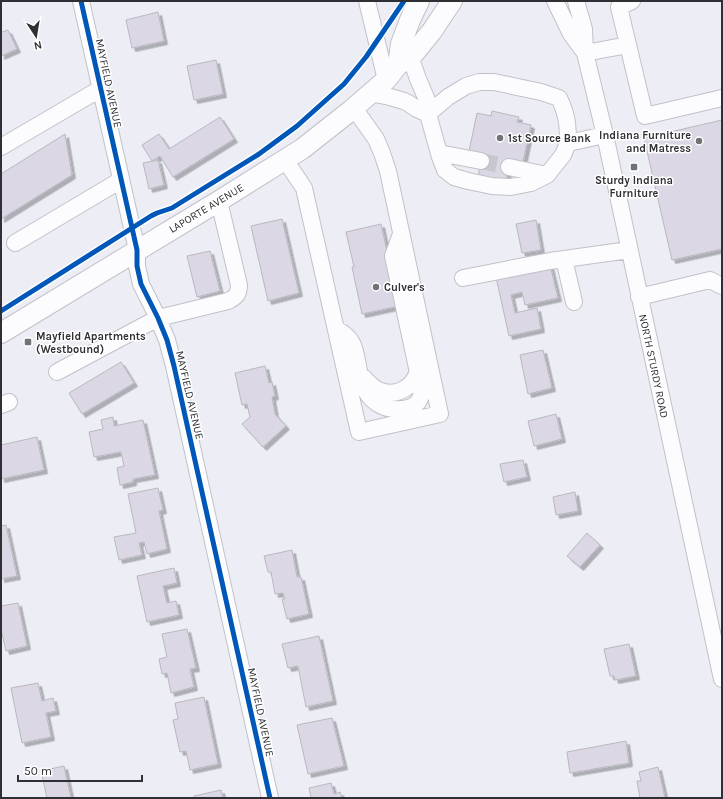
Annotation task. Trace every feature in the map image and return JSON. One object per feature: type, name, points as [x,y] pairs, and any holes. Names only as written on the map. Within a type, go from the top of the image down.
[{"type":"main road","points":[[404,60],[401,44],[419,1]]},
{"type":"main road","name":"LAPORTE AVENUE","points":[[1,333],[302,149],[354,108],[386,80],[404,60],[415,52],[452,1]]},
{"type":"street","name":"MAYFIELD AVENUE","points":[[81,1],[137,250],[137,266],[141,284],[167,340],[176,374],[270,798]]},
{"type":"street","points":[[368,1],[386,80]]},
{"type":"street","name":"NORTH STURDY ROAD","points":[[555,1],[571,34],[585,53]]},
{"type":"street","name":"NORTH STURDY ROAD","points":[[576,1],[584,29],[585,53],[605,135],[722,679]]},
{"type":"street","points":[[632,1],[619,7],[645,116],[722,98]]},
{"type":"street","points":[[585,53],[628,45]]},
{"type":"street","points":[[404,60],[418,79],[427,100],[428,114],[445,170],[454,177],[492,186],[511,187],[531,183],[547,176],[563,154],[568,143],[568,128],[565,110],[559,98],[541,92],[494,82],[479,82],[466,86],[448,97],[428,114]]},
{"type":"street","points":[[1,148],[100,89]]},
{"type":"street","points":[[370,93],[404,101],[428,114]]},
{"type":"street","points":[[284,160],[304,188],[359,432],[440,414],[388,171],[376,139],[354,108]]},
{"type":"street","points":[[568,143],[605,135]]},
{"type":"street","points":[[439,153],[481,161]]},
{"type":"street","points":[[509,167],[547,176]]},
{"type":"street","points":[[15,243],[121,180]]},
{"type":"street","points":[[57,372],[158,318],[235,298],[239,293],[239,285],[219,201]]},
{"type":"street","points":[[336,329],[347,336],[352,343],[362,382],[372,399],[387,409],[397,410],[412,407],[417,404],[421,398],[422,391],[393,256],[401,234]]},
{"type":"street","points":[[463,278],[550,261],[629,250]]},
{"type":"street","points":[[564,259],[574,302]]},
{"type":"street","points":[[640,296],[710,280],[722,286]]},
{"type":"building","points":[[158,12],[164,41],[132,48],[126,20]]},
{"type":"building","points":[[8,30],[17,49],[1,56],[1,31]]},
{"type":"building","points":[[216,60],[223,94],[194,100],[187,66]]},
{"type":"building","name":"1st Source Bank","points":[[492,111],[519,117],[517,122],[531,125],[523,162],[510,159],[506,181],[478,176],[483,153],[469,151],[477,113],[491,116]]},
{"type":"building","points":[[220,117],[234,139],[173,177],[160,156],[152,161],[142,145],[159,134],[169,149]]},
{"type":"building","points":[[722,120],[722,249],[672,260],[644,138]]},
{"type":"building","points":[[65,134],[72,175],[1,219],[1,174]]},
{"type":"building","points":[[158,160],[164,185],[149,189],[143,163]]},
{"type":"building","points":[[282,219],[299,293],[268,301],[251,226]]},
{"type":"building","points":[[536,220],[541,250],[522,253],[516,224]]},
{"type":"building","name":"Culver's","points":[[381,224],[399,306],[362,314],[346,232]]},
{"type":"building","points":[[210,251],[220,291],[197,297],[187,256]]},
{"type":"building","points":[[550,265],[558,298],[525,305],[522,292],[511,295],[515,313],[537,308],[541,329],[509,336],[496,277]]},
{"type":"building","points":[[543,350],[552,388],[528,394],[520,355]]},
{"type":"building","points":[[121,362],[134,383],[82,414],[69,393]]},
{"type":"building","points":[[265,366],[269,383],[272,382],[275,396],[272,397],[275,414],[286,426],[263,447],[242,424],[250,417],[247,404],[242,405],[235,373]]},
{"type":"building","points":[[556,414],[562,439],[534,446],[528,421]]},
{"type":"building","points":[[113,417],[114,426],[143,420],[155,475],[133,479],[133,482],[120,485],[117,468],[124,466],[121,452],[94,457],[89,432],[103,429],[101,420]]},
{"type":"building","points":[[37,437],[44,470],[1,479],[1,445]]},
{"type":"building","points":[[523,460],[527,477],[504,482],[500,464]]},
{"type":"building","points":[[158,488],[163,510],[159,511],[167,549],[147,554],[144,542],[139,543],[142,555],[119,560],[114,537],[136,533],[128,494]]},
{"type":"building","points":[[575,492],[578,511],[556,515],[553,497]]},
{"type":"building","points":[[6,525],[17,576],[1,579],[1,526]]},
{"type":"building","points":[[587,533],[600,545],[580,567],[567,556]]},
{"type":"building","points":[[292,550],[297,577],[301,577],[309,614],[287,619],[282,599],[285,599],[283,593],[275,594],[271,572],[268,572],[264,556]]},
{"type":"building","points":[[174,568],[177,583],[163,586],[167,603],[176,601],[179,615],[147,622],[137,576]]},
{"type":"building","points":[[18,603],[27,646],[6,651],[1,629],[1,606]]},
{"type":"building","points":[[187,629],[196,668],[190,669],[194,687],[171,693],[167,673],[162,674],[159,659],[167,657],[162,634]]},
{"type":"building","points":[[319,636],[333,701],[306,707],[298,666],[288,668],[282,644]]},
{"type":"building","points":[[629,644],[636,676],[615,680],[614,676],[610,676],[604,649]]},
{"type":"building","points":[[38,683],[42,701],[53,698],[56,711],[46,713],[51,737],[22,743],[11,688]]},
{"type":"building","points":[[204,697],[218,764],[190,770],[186,751],[180,752],[173,720],[178,719],[175,703]]},
{"type":"building","points":[[332,718],[344,766],[308,774],[297,725]]},
{"type":"building","points":[[626,741],[629,763],[570,773],[567,752]]},
{"type":"building","points":[[64,766],[71,798],[47,798],[41,771]]},
{"type":"building","points":[[658,767],[665,798],[640,798],[637,781],[641,781],[639,772]]},
{"type":"building","points":[[331,783],[334,794],[340,792],[342,798],[311,798],[309,788]]},
{"type":"building","points":[[221,790],[223,798],[194,798],[194,796]]},
{"type":"tunnel","points":[[481,161],[509,167]]},
{"type":"cycle path","points":[[81,1],[137,250],[137,266],[141,284],[167,340],[174,366],[270,798]]},
{"type":"cycle path","points":[[1,311],[151,216],[172,208],[259,154],[297,126],[344,84],[366,57],[404,1]]},
{"type":"place","name":"1st Source Bank","points":[[500,138]]},
{"type":"place","name":"Indiana Furniture and Matress","points":[[699,141]]},
{"type":"place","name":"Sturdy Indiana Furniture","points":[[634,167]]},
{"type":"place","name":"Culver's","points":[[376,287]]},
{"type":"place","name":"Mayfield Apartments (Westbound)","points":[[28,342]]}]
